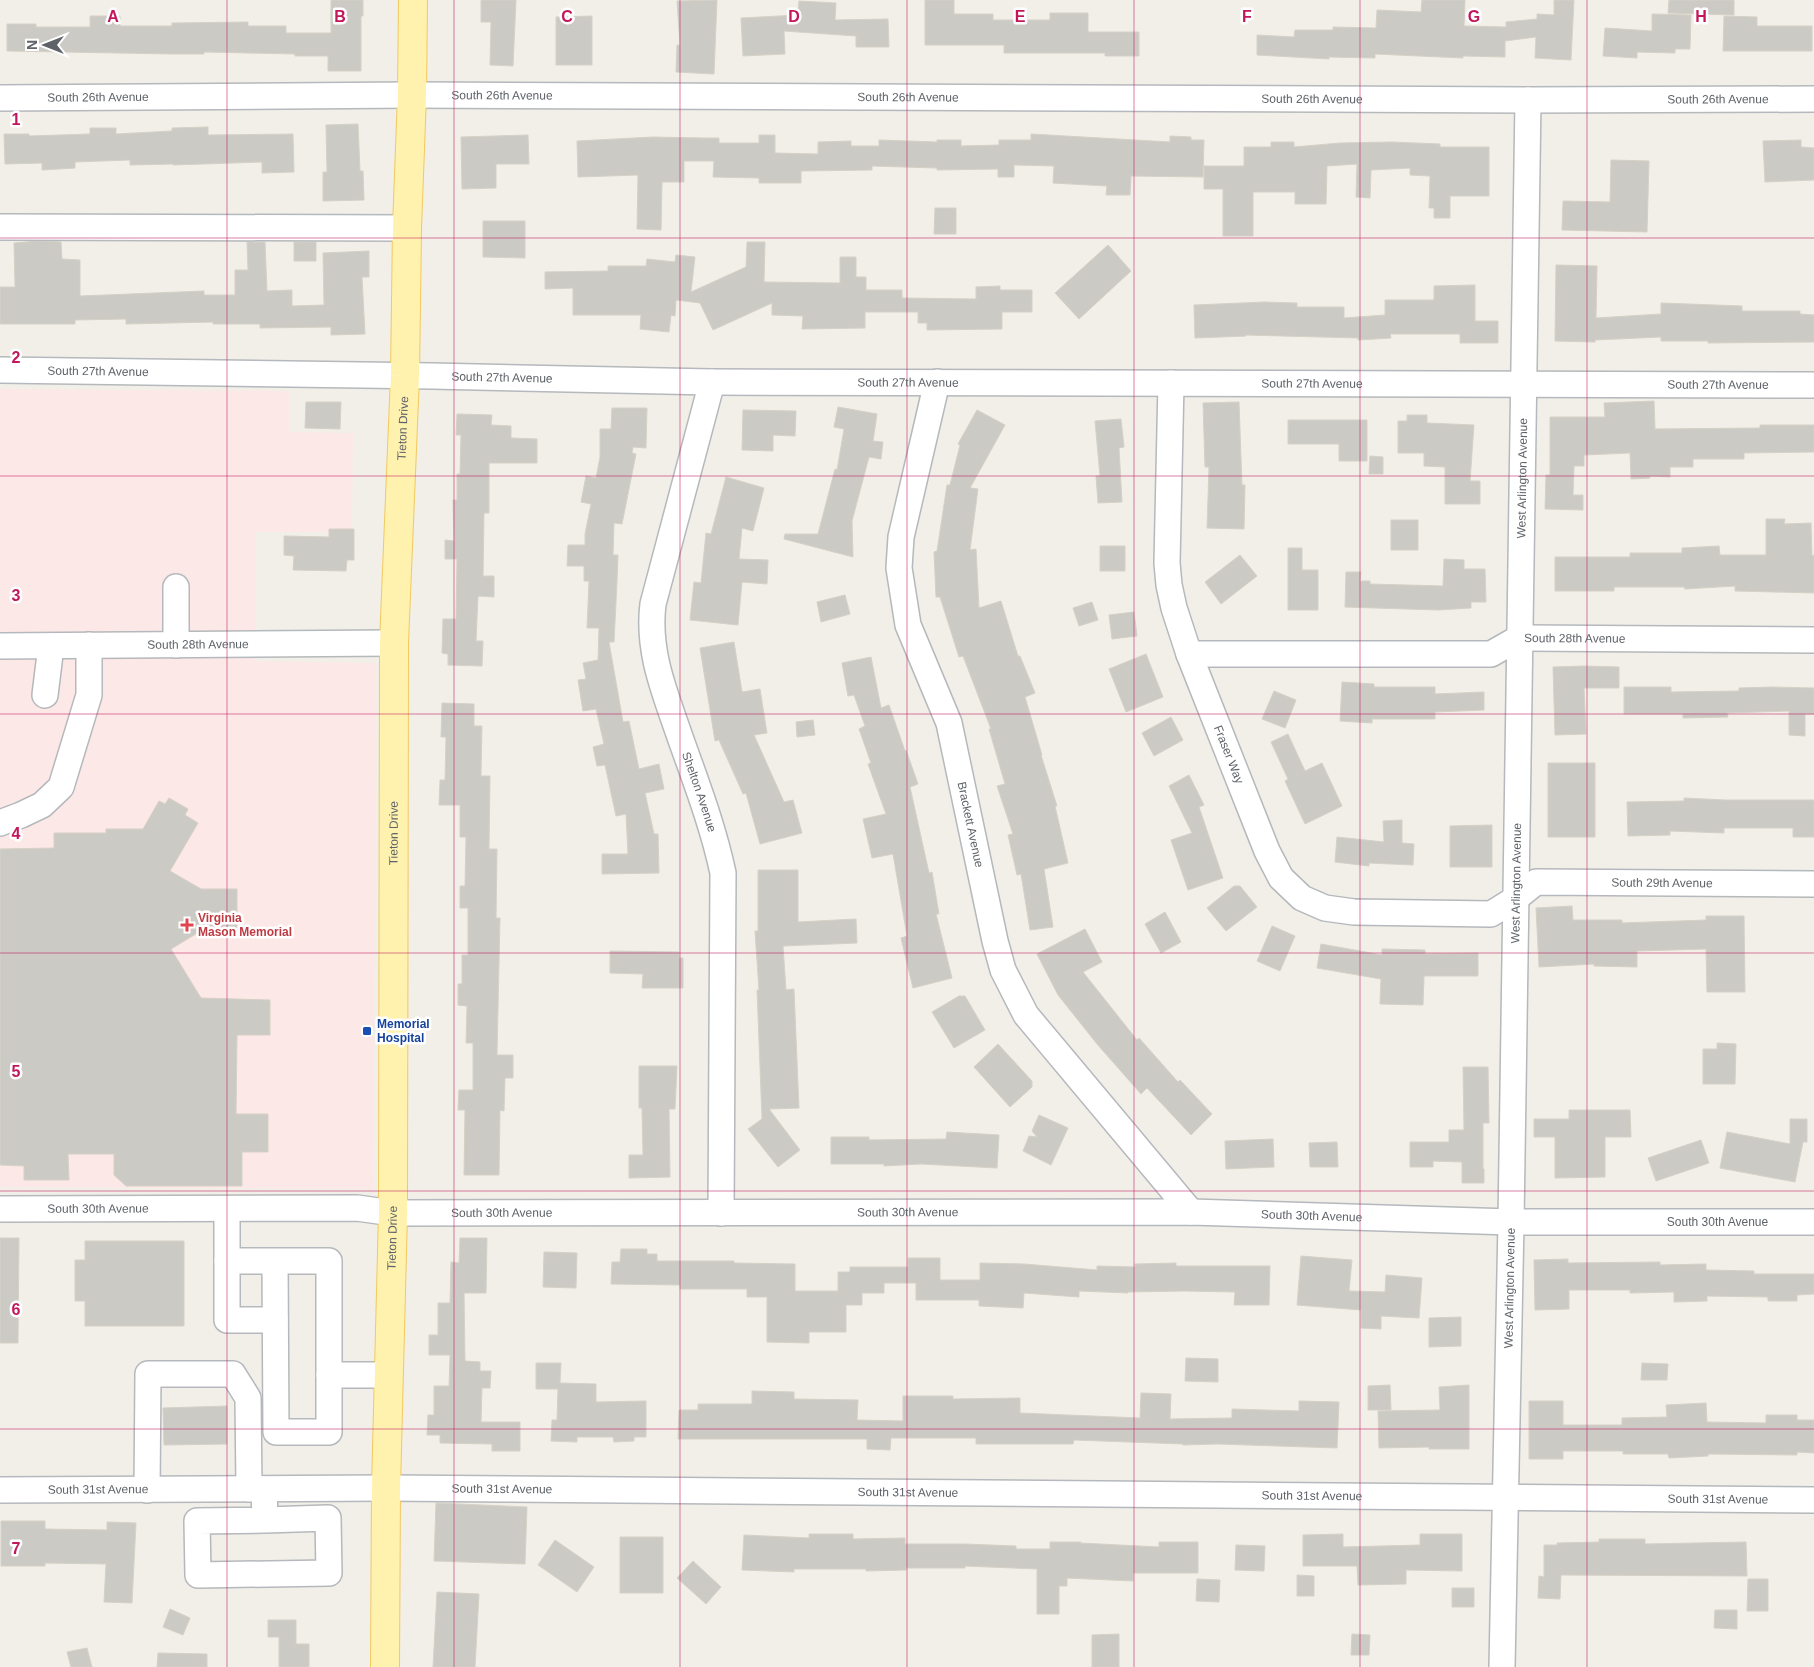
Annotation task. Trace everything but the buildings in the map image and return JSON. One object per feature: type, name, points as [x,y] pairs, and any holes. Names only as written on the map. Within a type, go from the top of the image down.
[{"type":"main road","name":"Tieton Drive","points":[[386,1667],[386,1488],[393,1213],[394,643],[405,376],[407,228],[412,95],[412,0]]},
{"type":"street","name":"South 26th Avenue","points":[[0,98],[412,95],[1528,100],[1814,99]]},
{"type":"street","name":"West Arlington Avenue","points":[[1502,1667],[1511,1222],[1528,100]]},
{"type":"street","points":[[0,227],[407,228]]},
{"type":"street","name":"South 27th Avenue","points":[[0,370],[712,382],[1814,385]]},
{"type":"street","name":"Shelton Avenue","points":[[712,382],[653,604],[651,623],[652,648],[660,679],[710,820],[723,873],[722,1213]]},
{"type":"street","name":"Brackett Avenue","points":[[937,382],[900,537],[899,568],[908,625],[949,723],[995,941],[1003,970],[1026,1015],[1191,1212]]},
{"type":"street","name":"Fraser Way","points":[[1171,383],[1167,563],[1174,608],[1189,654],[1267,851],[1281,878],[1302,898],[1325,908],[1354,912],[1491,914],[1515,899]]},
{"type":"street","points":[[176,586],[176,645]]},
{"type":"street","name":"South 28th Avenue","points":[[1189,654],[1491,654],[1519,638],[1814,640]]},
{"type":"street","name":"South 28th Avenue","points":[[0,646],[394,643]]},
{"type":"street","points":[[45,695],[51,646]]},
{"type":"street","points":[[0,823],[42,805],[61,787],[89,695],[89,646]]},
{"type":"street","name":"South 29th Avenue","points":[[1515,899],[1536,882],[1814,884]]},
{"type":"street","name":"South 30th Avenue","points":[[0,1209],[357,1208],[393,1213],[1191,1212],[1511,1222],[1814,1222]]},
{"type":"street","points":[[227,1209],[227,1320],[275,1320]]},
{"type":"street","points":[[227,1261],[275,1261],[329,1261],[329,1432],[276,1432],[275,1261]]},
{"type":"street","points":[[148,1490],[148,1374],[233,1374],[248,1398],[257,1489],[265,1520]]},
{"type":"street","points":[[329,1375],[389,1375]]},
{"type":"street","name":"South 31st Avenue","points":[[0,1490],[386,1488],[1814,1500]]},
{"type":"street","points":[[328,1518],[329,1573],[198,1575],[197,1521],[265,1520],[328,1518]]},
{"type":"shaded area","name":"Virginia Mason Memorial","points":[[0,389],[289,391],[289,432],[353,433],[352,532],[255,532],[255,661],[376,663],[373,1189],[0,1187]]},
{"type":"place","name":"Virginia Mason Memorial","points":[[187,925]]},
{"type":"place","name":"Memorial Hospital","points":[[367,1031]]}]
